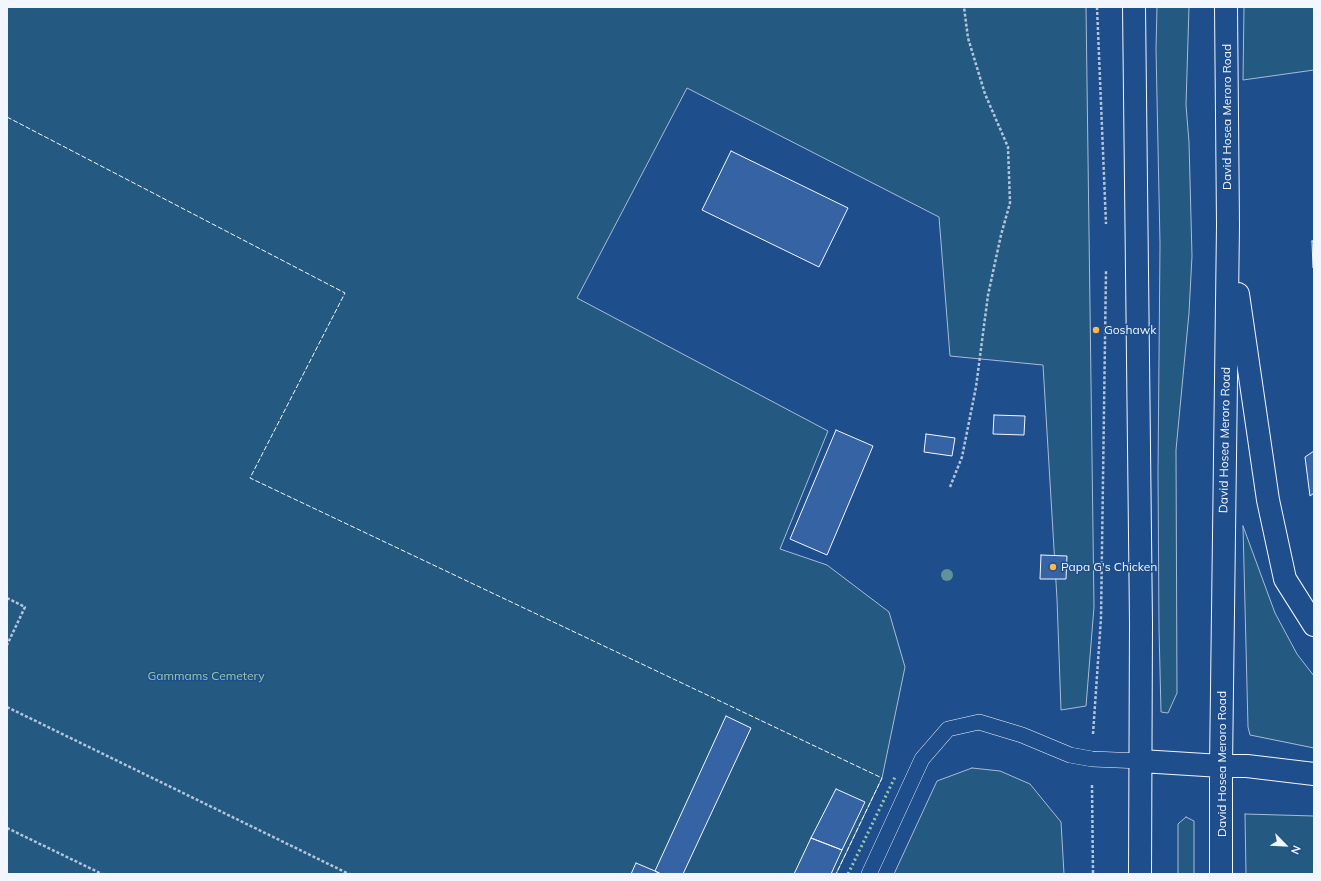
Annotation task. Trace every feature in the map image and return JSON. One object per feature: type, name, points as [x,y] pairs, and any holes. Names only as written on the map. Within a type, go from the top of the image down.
[{"type":"main road","points":[[1134,7],[1141,623],[1140,874]]},
{"type":"main road","name":"David Hosea Meroro Road","points":[[1221,874],[1228,225],[1226,7]]},
{"type":"main road","points":[[1228,225],[1268,500],[1285,579],[1314,624]]},
{"type":"main road","points":[[1141,762],[1247,766],[1314,774]]},
{"type":"lane","points":[[869,874],[922,759],[948,729],[979,722],[1022,735],[1070,755],[1092,759],[1141,762]]},
{"type":"path","points":[[950,487],[962,457],[976,387],[988,295],[1001,235],[1010,203],[1008,147],[985,94],[968,38],[964,7]]},
{"type":"path","points":[[1097,7],[1106,230]]},
{"type":"path","points":[[1093,874],[1092,759],[1101,618],[1106,270]]},
{"type":"path","points":[[7,598],[25,607],[7,645]]},
{"type":"path","points":[[7,707],[349,874]]},
{"type":"path","points":[[7,828],[102,874]]},
{"type":"green space","name":"Gammams Cemetery","points":[[7,7],[1086,7],[1094,607],[1086,706],[1061,710],[1057,599],[1043,365],[950,356],[939,217],[687,88],[577,298],[828,431],[780,549],[827,565],[889,612],[905,667],[882,778],[836,874],[7,874]]},
{"type":"green space","points":[[1157,7],[1189,7],[1186,105],[1189,142],[1192,256],[1189,313],[1176,450],[1177,693],[1168,713],[1161,712],[1159,629],[1158,472],[1160,244],[1156,49]]},
{"type":"green space","points":[[1244,7],[1314,7],[1314,70],[1243,80]]},
{"type":"green space","points":[[1243,526],[1275,613],[1297,654],[1314,676],[1314,748],[1250,735],[1248,727]]},
{"type":"green space","points":[[972,768],[1000,771],[1030,784],[1061,822],[1064,874],[894,874],[937,781]]},
{"type":"green space","points":[[1245,814],[1314,816],[1314,874],[1246,874]]},
{"type":"green space","points":[[1186,817],[1194,821],[1194,874],[1178,874],[1178,824]]},
{"type":"building","points":[[731,151],[848,208],[819,267],[702,210]]},
{"type":"building","points":[[1312,241],[1314,241],[1314,268],[1313,268]]},
{"type":"building","points":[[994,415],[1025,416],[1024,435],[993,434]]},
{"type":"building","points":[[836,430],[873,446],[827,555],[790,539]]},
{"type":"building","points":[[926,434],[955,438],[952,456],[924,452]]},
{"type":"building","points":[[1314,451],[1314,493],[1310,496],[1305,457]]},
{"type":"building","name":"Papa G's Chicken","points":[[1041,555],[1067,556],[1066,579],[1040,579]]},
{"type":"building","points":[[726,716],[751,728],[683,874],[661,874],[655,871]]},
{"type":"building","points":[[836,789],[865,802],[842,850],[811,838]]},
{"type":"building","points":[[811,838],[842,850],[831,874],[794,874]]},
{"type":"building","points":[[636,863],[655,871],[661,874],[631,874]]},
{"type":"hedge","points":[[848,874],[896,775]]},
{"type":"fence","points":[[7,117],[345,293],[250,478],[882,778],[836,874]]},
{"type":"place","name":"Goshawk","points":[[1096,330]]},
{"type":"place","name":"Papa G's Chicken","points":[[1053,567]]}]
